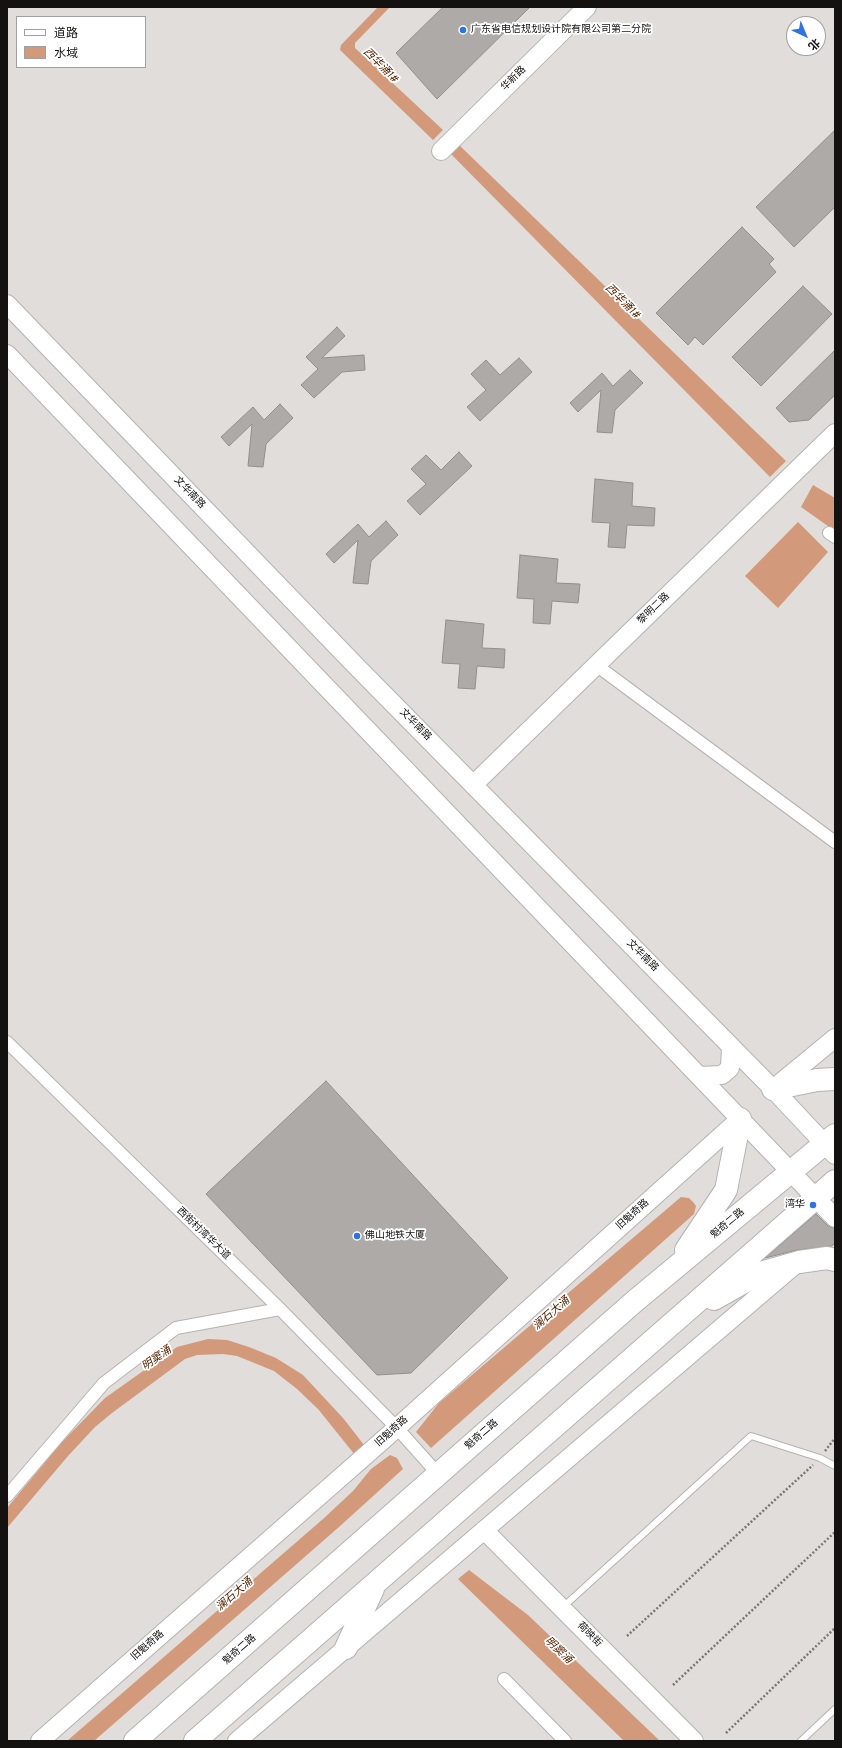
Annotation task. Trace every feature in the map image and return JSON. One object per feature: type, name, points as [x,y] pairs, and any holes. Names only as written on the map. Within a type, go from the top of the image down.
[{"type":"highway","points":[[773,1089],[818,1080],[835,1079]]},
{"type":"highway","points":[[672,1271],[726,1190],[740,1119]]},
{"type":"highway","name":"魁奇二路","points":[[135,1741],[438,1474],[672,1271],[791,1172],[832,1145]]},
{"type":"highway","points":[[195,1741],[835,1181]]},
{"type":"highway","points":[[655,1338],[699,1308],[760,1273],[799,1262],[827,1258],[835,1260]]},
{"type":"highway","points":[[346,1648],[376,1582]]},
{"type":"main road","name":"华新路","points":[[441,151],[587,7]]},
{"type":"main road","name":"文华南路","points":[[7,304],[473,785],[731,1047],[832,1145]]},
{"type":"main road","points":[[7,354],[835,1218]]},
{"type":"main road","name":"黎明二路","points":[[473,785],[835,433]]},
{"type":"main road","points":[[773,1089],[835,1038]]},
{"type":"main road","points":[[699,1076],[722,1075],[730,1068],[731,1047]]},
{"type":"main road","name":"旧魁奇路","points":[[40,1741],[397,1428],[740,1119]]},
{"type":"main road","points":[[249,1737],[346,1648],[799,1262]]},
{"type":"main road","name":"荷映街","points":[[484,1530],[694,1741]]},
{"type":"street","points":[[596,665],[835,842]]},
{"type":"street","name":"西街村湾华大道","points":[[7,1042],[280,1309],[397,1428],[438,1474]]},
{"type":"street","points":[[7,1496],[104,1383],[176,1328],[280,1309]]},
{"type":"street","points":[[504,1680],[565,1741]]},
{"type":"lane","points":[[562,1608],[751,1436],[820,1458],[835,1466]]},
{"type":"lane","points":[[801,1741],[835,1709]]},
{"type":"path","points":[[627,1636],[820,1458],[835,1438]]},
{"type":"path","points":[[674,1685],[835,1532]]},
{"type":"path","points":[[726,1733],[835,1628]]},
{"type":"water","points":[[378,7],[390,7],[355,43],[355,48],[443,130],[433,140],[340,50],[341,45]]},
{"type":"water","points":[[458,144],[786,461],[770,477],[450,153]]},
{"type":"water","points":[[813,485],[835,498],[835,531],[801,507]]},
{"type":"water","points":[[798,522],[828,552],[778,608],[745,576]]},
{"type":"water","name":"澜石大涌","points":[[681,1197],[689,1198],[693,1202],[696,1206],[694,1214],[431,1448],[416,1432],[439,1403]]},
{"type":"water","points":[[208,1339],[227,1340],[249,1347],[276,1358],[303,1375],[343,1418],[364,1445],[355,1455],[318,1409],[297,1389],[274,1371],[237,1356],[223,1354],[197,1355],[185,1359],[95,1427],[68,1456],[7,1528],[7,1508],[62,1442],[105,1398],[177,1347]]},
{"type":"water","points":[[390,1455],[397,1458],[403,1469],[339,1527],[94,1741],[67,1741],[323,1519],[353,1491],[371,1469]]},
{"type":"water","name":"明窦涌","points":[[469,1570],[528,1615],[660,1741],[624,1741],[458,1579]]},
{"type":"building","name":"广东省电信规划设计院有限公司第二分院","points":[[443,7],[530,7],[437,99],[396,53]]},
{"type":"building","points":[[835,130],[835,207],[794,247],[756,207]]},
{"type":"building","points":[[742,227],[774,259],[769,264],[776,272],[703,345],[695,337],[688,345],[656,313]]},
{"type":"building","points":[[803,286],[832,314],[761,386],[732,357]]},
{"type":"building","points":[[337,327],[345,336],[322,358],[364,355],[365,370],[342,372],[314,398],[301,385],[318,369],[306,357]]},
{"type":"building","points":[[835,350],[835,395],[809,420],[789,422],[776,408]]},
{"type":"building","points":[[519,358],[532,372],[480,421],[467,407],[486,390],[471,374],[486,360],[500,375]]},
{"type":"building","points":[[630,370],[643,383],[615,410],[612,433],[597,432],[601,390],[578,412],[570,403],[602,373],[613,386]]},
{"type":"building","points":[[280,404],[293,418],[266,444],[263,467],[248,466],[252,424],[229,446],[221,437],[253,407],[264,420]]},
{"type":"building","points":[[459,452],[472,466],[420,515],[407,501],[426,484],[411,469],[426,455],[441,470]]},
{"type":"building","points":[[595,479],[633,483],[632,506],[655,508],[654,526],[627,525],[625,548],[608,547],[610,523],[592,522]]},
{"type":"building","points":[[386,521],[398,535],[371,561],[368,584],[353,583],[358,540],[334,563],[326,554],[358,524],[369,537]]},
{"type":"building","points":[[520,555],[558,559],[556,583],[580,584],[578,603],[552,601],[550,624],[533,623],[534,599],[517,598]]},
{"type":"building","points":[[446,620],[484,624],[482,648],[505,649],[504,668],[477,666],[475,689],[458,688],[460,664],[442,663]]},
{"type":"building","name":"佛山地铁大厦","points":[[326,1081],[508,1278],[411,1373],[377,1375],[206,1194]]},
{"type":"building","points":[[816,1214],[828,1226],[835,1228],[835,1243],[832,1246],[797,1250],[765,1258]]},
{"type":"place","name":"广东省电信规划设计院有限公司第二分院","points":[[463,30]]},
{"type":"place","name":"湾华","points":[[813,1205]]},
{"type":"place","name":"佛山地铁大厦","points":[[357,1236]]},
{"type":"water label","name":"西华涌1#","points":[[380,66]]},
{"type":"water label","name":"西华涌1#","points":[[622,302]]}]
